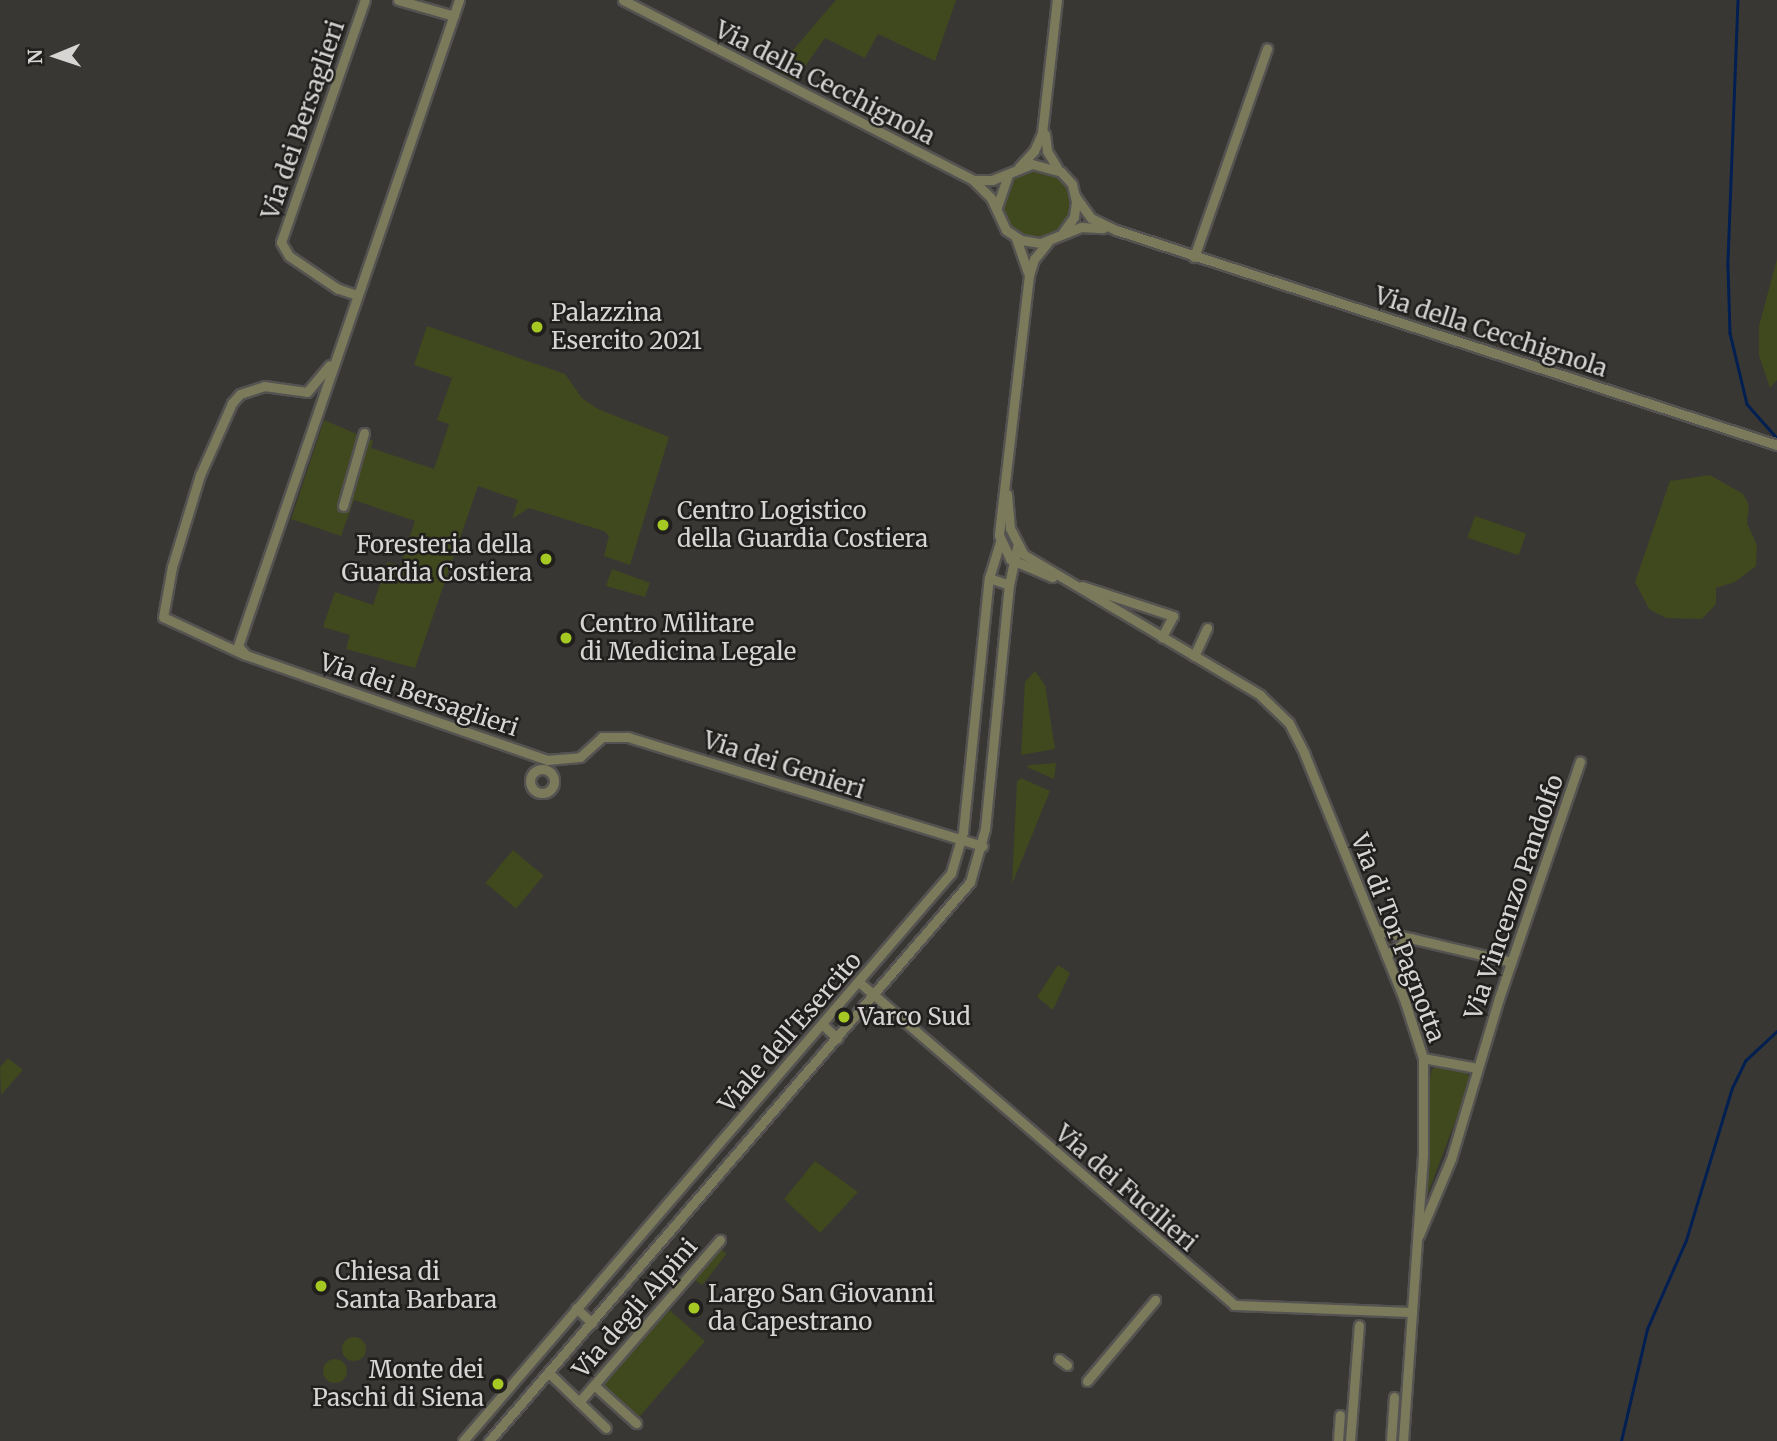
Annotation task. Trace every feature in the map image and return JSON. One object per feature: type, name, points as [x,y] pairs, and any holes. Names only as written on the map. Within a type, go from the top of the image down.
[{"type":"street","name":"Via dei Bersaglieri","points":[[356,295],[338,289],[289,256],[281,242],[365,0]]},
{"type":"street","points":[[398,0],[454,16]]},
{"type":"street","name":"Via dei Bersaglieri","points":[[246,655],[238,646],[241,629],[459,0]]},
{"type":"street","name":"Via della Cecchignola","points":[[623,0],[973,180],[997,209],[1003,226],[1016,238]]},
{"type":"street","points":[[1057,0],[1045,115],[1046,147],[1059,171]]},
{"type":"street","points":[[1194,257],[1267,48]]},
{"type":"street","points":[[997,209],[999,190],[1009,174],[1019,167],[1037,146],[1045,115]]},
{"type":"street","points":[[1019,167],[1042,164],[1059,171]]},
{"type":"street","name":"Via della Cecchignola","points":[[1059,171],[1072,184],[1075,196],[1086,215],[1115,230],[1777,444]]},
{"type":"street","points":[[973,180],[1009,174]]},
{"type":"street","points":[[1063,233],[1074,217],[1075,196]]},
{"type":"street","name":"Via della Cecchignola","points":[[1050,241],[1063,233],[1087,226],[1115,230]]},
{"type":"street","points":[[1016,238],[1030,243],[1050,241]]},
{"type":"street","points":[[1016,238],[1029,275]]},
{"type":"street","points":[[1015,563],[1000,541],[1029,275],[1034,259],[1050,241]]},
{"type":"street","name":"Via dei Bersaglieri","points":[[333,362],[307,392],[264,386],[240,394],[232,403],[200,475],[173,567],[163,617],[246,655],[547,760],[580,757]]},
{"type":"street","points":[[343,506],[364,433]]},
{"type":"street","points":[[1007,494],[1010,528],[1017,547]]},
{"type":"street","name":"Via di Tor Pagnotta","points":[[1000,541],[1017,547],[1066,582],[1261,695],[1289,723],[1376,930],[1423,1058],[1425,1103],[1403,1441]]},
{"type":"street","name":"Viale dell'Esercito","points":[[463,1441],[948,878],[962,841],[989,578],[1000,541]]},
{"type":"street","name":"Viale dell'Esercito","points":[[489,1441],[966,887],[982,846],[1009,584],[1017,547]]},
{"type":"street","name":"Via di Tor Pagnotta","points":[[1015,563],[1066,582]]},
{"type":"street","points":[[989,578],[998,585],[1009,584],[1027,568]]},
{"type":"street","points":[[1066,582],[1173,616],[1162,637]]},
{"type":"street","points":[[1194,656],[1207,628]]},
{"type":"street","name":"Via dei Genieri","points":[[580,757],[602,737],[628,737],[982,846]]},
{"type":"street","name":"Via Vincenzo Pandolfo","points":[[1416,1243],[1451,1159],[1511,962],[1580,762]]},
{"type":"street","points":[[1376,930],[1511,962]]},
{"type":"street","points":[[1386,955],[1412,938]]},
{"type":"street","name":"Via dei Fucilieri","points":[[859,982],[1234,1305],[1412,1312]]},
{"type":"street","points":[[822,1024],[837,1038]]},
{"type":"street","points":[[1423,1058],[1477,1068]]},
{"type":"street","points":[[676,1194],[687,1213]]},
{"type":"street","name":"Via degli Alpini","points":[[579,1402],[720,1240]]},
{"type":"street","points":[[1087,1381],[1155,1300]]},
{"type":"street","points":[[576,1308],[592,1323]]},
{"type":"street","points":[[1350,1441],[1359,1325]]},
{"type":"street","points":[[549,1373],[606,1428]]},
{"type":"street","points":[[594,1385],[636,1423]]},
{"type":"street","points":[[1391,1441],[1394,1397]]},
{"type":"street","points":[[486,1414],[501,1427]]},
{"type":"street","points":[[1338,1441],[1340,1415]]},
{"type":"green space","points":[[836,0],[956,0],[935,61],[878,34],[865,58],[825,38],[794,82],[775,71]]},
{"type":"green space","points":[[1043,170],[1064,185],[1070,197],[1068,217],[1060,228],[1043,238],[1029,238],[1012,228],[1004,217],[1002,197],[1012,180],[1023,172]]},
{"type":"green space","points":[[1777,259],[1777,380],[1770,388],[1759,355],[1759,326]]},
{"type":"green space","points":[[427,326],[565,374],[582,398],[598,409],[669,437],[630,565],[604,556],[609,536],[604,531],[529,508],[512,519],[518,500],[478,486],[415,668],[346,649],[350,635],[323,627],[335,592],[373,605],[387,562],[400,566],[415,521],[354,500],[341,536],[291,519],[324,420],[373,441],[371,448],[434,469],[449,424],[437,420],[452,378],[414,365]]},
{"type":"green space","points":[[1710,475],[1743,494],[1749,505],[1747,523],[1757,545],[1756,566],[1735,582],[1716,588],[1716,604],[1702,619],[1666,618],[1649,609],[1635,582],[1670,481]]},
{"type":"green space","points":[[1475,516],[1526,534],[1519,555],[1468,538]]},
{"type":"green space","points":[[612,569],[650,583],[645,597],[606,586]]},
{"type":"green space","points":[[1035,671],[1045,685],[1055,749],[1021,755],[1025,682]]},
{"type":"green space","points":[[1056,763],[1054,779],[1027,767],[1029,765]]},
{"type":"green space","points":[[1021,778],[1050,791],[1012,884],[1017,781]]},
{"type":"green space","points":[[513,850],[544,876],[516,909],[485,883]]},
{"type":"green space","points":[[1058,965],[1070,973],[1053,1010],[1037,997]]},
{"type":"green space","points":[[8,1058],[23,1070],[1,1095],[0,1067]]},
{"type":"green space","points":[[1440,1066],[1467,1073],[1471,1080],[1425,1201],[1430,1077],[1432,1069]]},
{"type":"green space","points":[[815,1161],[858,1192],[820,1233],[784,1199]]},
{"type":"green space","points":[[718,1247],[727,1254],[702,1285],[693,1279]]},
{"type":"green space","points":[[668,1309],[705,1341],[639,1417],[602,1385]]},
{"type":"green space","points":[[354,1337],[362,1341],[366,1349],[362,1357],[354,1361],[346,1357],[342,1349],[346,1341]]},
{"type":"green space","points":[[335,1359],[343,1363],[347,1371],[343,1379],[335,1383],[327,1379],[323,1371],[327,1363]]},
{"type":"waterway","points":[[1738,0],[1728,266],[1730,333],[1747,404],[1777,438]]},
{"type":"waterway","points":[[1621,1441],[1647,1329],[1686,1240],[1732,1088],[1745,1061],[1777,1031]]},
{"type":"place","name":"Palazzina Esercito 2021","points":[[537,327]]},
{"type":"place","name":"Centro Logistico della Guardia Costiera","points":[[663,525]]},
{"type":"place","name":"Foresteria della Guardia Costiera","points":[[546,559]]},
{"type":"place","name":"Centro Militare di Medicina Legale","points":[[566,638]]},
{"type":"place","name":"Varco Sud","points":[[844,1017]]},
{"type":"place","name":"Chiesa di Santa Barbara","points":[[321,1286]]},
{"type":"place","name":"Largo San Giovanni da Capestrano","points":[[694,1308]]},
{"type":"place","name":"Monte dei Paschi di Siena","points":[[498,1384]]}]
